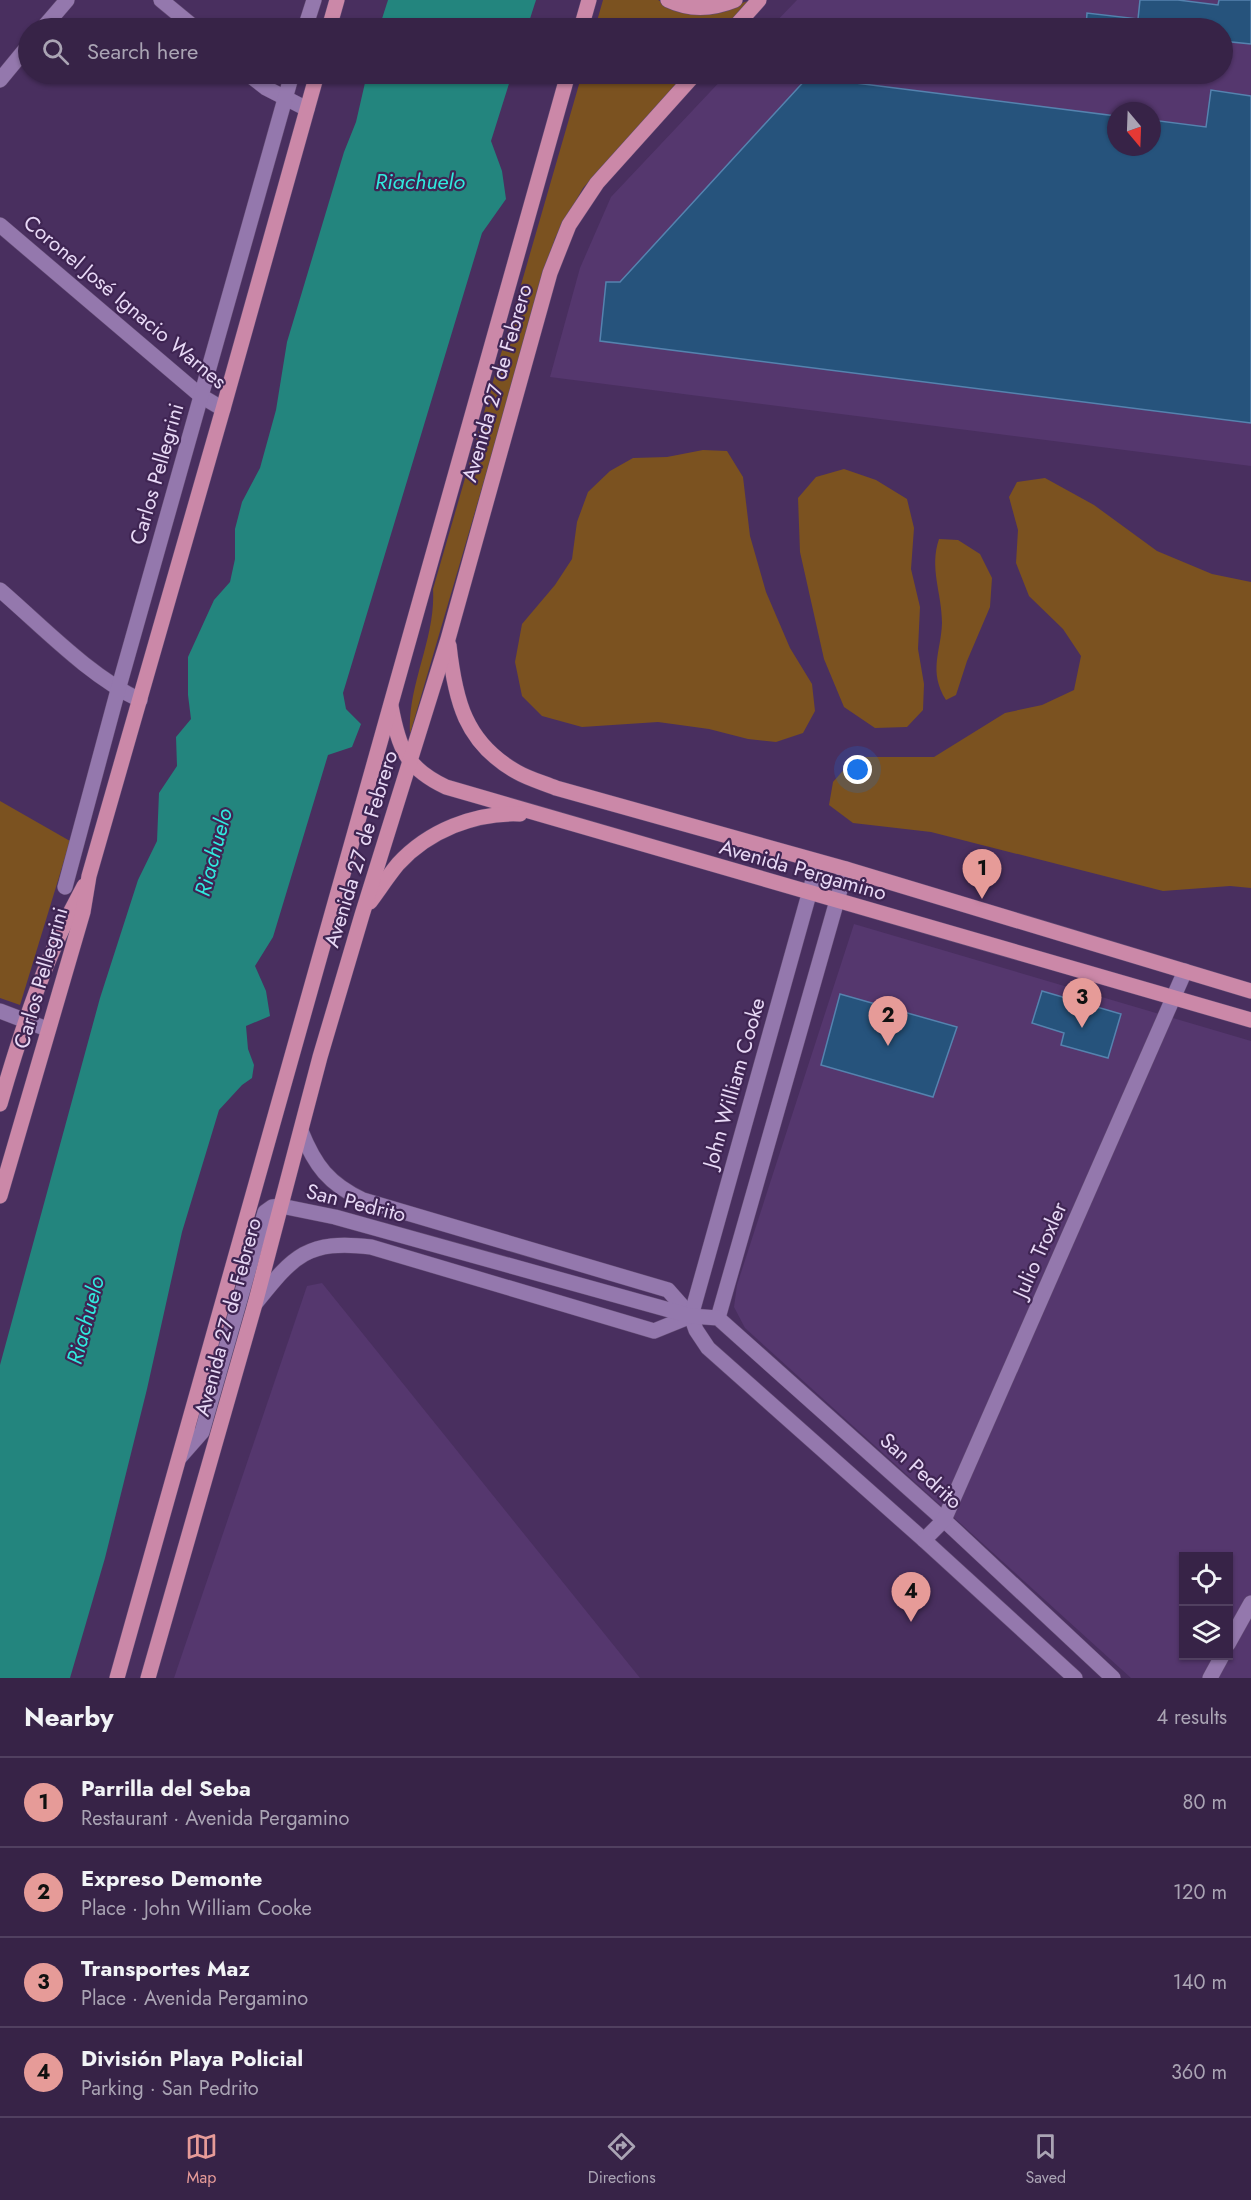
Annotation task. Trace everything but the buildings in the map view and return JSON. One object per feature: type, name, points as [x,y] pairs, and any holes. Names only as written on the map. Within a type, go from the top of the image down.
[{"type":"main road","points":[[332,18],[337,0]]},
{"type":"main road","points":[[584,18],[589,0]]},
{"type":"main road","points":[[668,0],[684,6],[701,8],[718,6],[735,0]]},
{"type":"main road","points":[[743,18],[759,0]]},
{"type":"main road","name":"Carlos Pellegrini","points":[[0,1196],[83,912],[89,876],[224,409],[314,84]]},
{"type":"main road","name":"Avenida 27 de Febrero","points":[[117,1678],[565,84]]},
{"type":"main road","name":"Avenida 27 de Febrero","points":[[148,1678],[255,1304],[300,1131],[362,915],[448,639],[550,273],[566,234],[597,183],[686,84]]},
{"type":"main road","name":"Avenida Pergamino","points":[[448,639],[453,684],[468,724],[479,741],[497,758],[518,772],[556,788],[846,869],[1251,991]]},
{"type":"main road","name":"Avenida Pergamino","points":[[391,703],[396,731],[410,763],[429,779],[446,787],[809,894],[1251,1020]]},
{"type":"main road","points":[[362,915],[398,864],[422,843],[448,828],[487,816],[508,813],[538,815]]},
{"type":"main road","name":"Carlos Pellegrini","points":[[0,1104],[24,1022],[56,942],[89,876]]},
{"type":"street","points":[[52,18],[67,0]]},
{"type":"street","points":[[161,0],[183,18]]},
{"type":"street","points":[[308,18],[314,0]]},
{"type":"street","points":[[0,80],[18,58]]},
{"type":"street","points":[[261,84],[307,109]]},
{"type":"street","name":"Carlos Pellegrini","points":[[65,887],[118,690],[289,84]]},
{"type":"street","name":"Coronel José Ignacio Warnes","points":[[0,225],[201,396],[224,409]]},
{"type":"street","points":[[0,590],[118,690],[140,700]]},
{"type":"street","name":"John William Cooke","points":[[691,1316],[818,862]]},
{"type":"street","points":[[718,1318],[846,869]]},
{"type":"street","name":"Julio Troxler","points":[[924,1540],[944,1520],[1185,971]]},
{"type":"street","points":[[0,1011],[47,1029]]},
{"type":"street","name":"San Pedrito","points":[[300,1131],[315,1161],[328,1178],[354,1196],[379,1206],[668,1290],[691,1316],[696,1330],[708,1348],[1075,1678]]},
{"type":"street","name":"San Pedrito","points":[[180,1457],[202,1432],[265,1212],[272,1207],[281,1206],[335,1217],[691,1316],[718,1318],[944,1520],[1113,1678]]},
{"type":"street","name":"San Pedrito","points":[[255,1304],[292,1261],[307,1251],[349,1244],[371,1247],[654,1331],[691,1316]]},
{"type":"street","points":[[1233,1635],[1251,1603]]},
{"type":"street","points":[[1210,1678],[1220,1660]]},
{"type":"shaded area","points":[[603,0],[658,0],[712,13],[751,0],[735,18],[598,18]]},
{"type":"shaded area","points":[[797,0],[1251,0],[1251,466],[550,377],[580,268],[611,197],[718,84],[1233,84],[1233,18],[780,18]]},
{"type":"shaded area","points":[[579,84],[676,84],[583,188],[555,238],[410,734],[413,698],[433,608],[433,589]]},
{"type":"shaded area","points":[[703,450],[727,451],[743,477],[750,536],[766,592],[790,648],[812,684],[815,711],[803,733],[776,742],[658,722],[582,727],[542,716],[522,696],[515,662],[522,624],[555,585],[572,559],[577,522],[588,492],[610,471],[633,458],[667,457]]},
{"type":"shaded area","points":[[844,469],[876,480],[907,499],[914,528],[911,569],[920,607],[918,649],[924,684],[923,710],[907,727],[875,728],[844,707],[824,659],[800,552],[798,498],[816,477]]},
{"type":"shaded area","points":[[1045,478],[1094,505],[1157,551],[1212,574],[1251,582],[1251,888],[1230,886],[1163,891],[931,832],[853,823],[829,805],[833,782],[855,757],[934,757],[1005,713],[1042,705],[1074,690],[1081,656],[1063,629],[1029,596],[1016,563],[1018,530],[1009,497],[1017,482]]},
{"type":"shaded area","points":[[939,539],[958,540],[980,554],[992,578],[990,607],[967,661],[956,695],[946,700],[941,690],[937,671],[942,623],[935,560]]},
{"type":"shaded area","points":[[0,801],[70,841],[20,1005],[0,998]]},
{"type":"shaded area","points":[[854,924],[1251,1041],[1251,1678],[1131,1678],[745,1328],[734,1307],[737,1285]]},
{"type":"shaded area","points":[[322,1283],[640,1678],[174,1678],[307,1286]]},
{"type":"water","points":[[388,0],[536,0],[530,18],[382,18]]},
{"type":"water","name":"Riachuelo","points":[[365,84],[509,84],[491,141],[502,171],[506,199],[482,233],[343,693],[346,709],[361,724],[352,747],[328,755],[273,937],[255,966],[266,991],[270,1016],[246,1026],[248,1049],[254,1065],[252,1078],[242,1085],[219,1110],[182,1232],[147,1389],[105,1558],[70,1678],[0,1678],[0,1365],[100,998],[138,880],[157,841],[159,793],[177,766],[176,737],[191,719],[188,695],[188,657],[214,600],[230,582],[235,559],[235,529],[242,502],[260,468],[276,410],[287,342],[344,152],[356,122]]},
{"type":"place","name":"Parrilla del Seba","points":[[982,899]]},
{"type":"place","name":"Transportes Maz","points":[[1082,1028]]},
{"type":"place","name":"Expreso Demonte","points":[[888,1046]]},
{"type":"place","name":"División Playa Policial","points":[[911,1622]]}]
